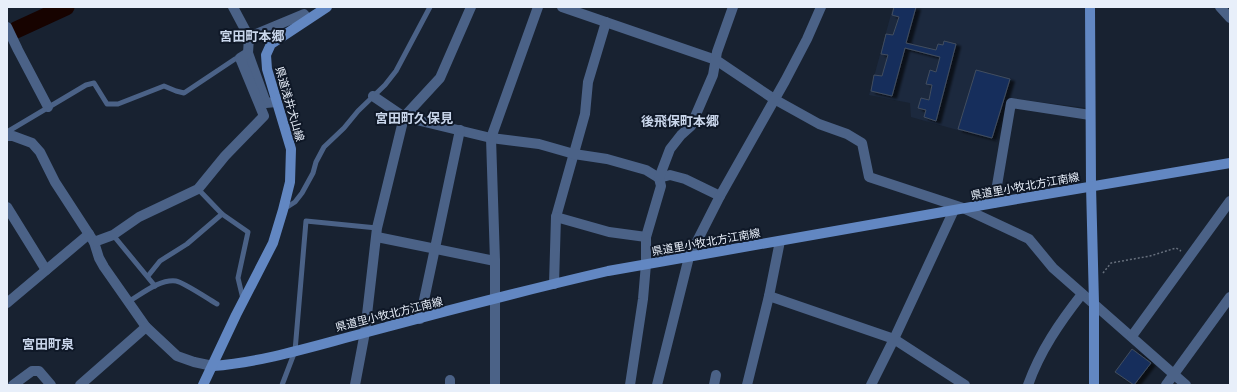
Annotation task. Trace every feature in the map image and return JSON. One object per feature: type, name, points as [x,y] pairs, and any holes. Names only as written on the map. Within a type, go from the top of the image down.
[{"type":"main road","name":"県道浅井犬山線","points":[[213,366],[243,301],[273,242],[290,182],[291,149],[267,69],[266,55],[271,44],[326,7]]},
{"type":"main road","points":[[1090,7],[1094,385]]},
{"type":"main road","name":"県道里小牧北方江南線","points":[[213,366],[236,364],[295,351],[554,284],[646,264],[1230,163]]},
{"type":"main road","points":[[203,385],[213,366]]},
{"type":"street","points":[[7,303],[46,270],[92,238],[113,235],[140,218],[198,188],[225,156],[264,116],[244,56],[249,37],[233,7]]},
{"type":"street","points":[[355,385],[365,332],[377,233],[404,117],[440,78],[471,7]]},
{"type":"street","points":[[495,385],[495,261],[491,138],[538,7]]},
{"type":"street","points":[[562,7],[716,60],[774,99],[819,124],[847,134],[862,143],[869,178],[959,209],[1029,239],[1053,268],[1186,385]]},
{"type":"street","points":[[630,385],[643,299],[646,264],[646,237],[661,186],[659,178],[670,149],[681,135],[691,126],[713,75],[717,52],[733,7]]},
{"type":"street","points":[[657,385],[688,257],[720,196],[785,81],[807,39],[820,7]]},
{"type":"street","points":[[1220,7],[1230,18]]},
{"type":"street","points":[[249,37],[304,14],[308,19]]},
{"type":"street","points":[[554,284],[556,217],[585,114],[588,82],[606,22]]},
{"type":"street","points":[[7,27],[48,107]]},
{"type":"street","points":[[244,56],[266,103],[276,102]]},
{"type":"street","points":[[374,96],[404,117],[491,138],[539,144],[574,154],[613,161],[646,170],[659,178],[670,175],[720,196]]},
{"type":"street","points":[[994,203],[1011,103],[1090,115]]},
{"type":"street","points":[[420,319],[460,130]]},
{"type":"street","points":[[7,136],[13,136],[32,143],[40,152],[55,182],[92,238],[104,267],[146,327],[177,356],[194,362],[213,366]]},
{"type":"street","points":[[1132,336],[1230,201]]},
{"type":"street","points":[[7,207],[11,221],[46,270]]},
{"type":"street","points":[[871,385],[959,209]]},
{"type":"street","points":[[556,217],[609,232],[646,237]]},
{"type":"street","points":[[377,233],[434,249],[495,261]]},
{"type":"street","points":[[747,385],[769,296],[780,241]]},
{"type":"street","points":[[1028,385],[1046,345],[1061,321],[1082,294]]},
{"type":"street","points":[[769,296],[894,339],[965,385]]},
{"type":"street","points":[[1166,385],[1230,297]]},
{"type":"street","points":[[80,385],[146,327]]},
{"type":"street","points":[[13,385],[32,371],[39,372],[51,385]]},
{"type":"lane","points":[[283,210],[295,202],[302,193],[313,173],[316,162],[324,147],[344,128],[396,71],[430,7]]},
{"type":"lane","points":[[7,132],[86,85],[94,83],[107,104],[118,104],[164,86],[184,93],[234,59],[244,56]]},
{"type":"lane","points":[[198,188],[222,214],[248,232],[238,278],[243,301]]},
{"type":"lane","points":[[148,276],[160,261],[187,244],[222,214]]},
{"type":"lane","points":[[282,385],[295,351],[306,221],[377,233]]},
{"type":"lane","points":[[113,235],[155,286]]},
{"type":"lane","points":[[128,302],[155,286],[167,282],[178,281],[217,304]]},
{"type":"path","points":[[1094,277],[1102,274],[1111,263],[1150,256],[1176,248],[1189,257]]},
{"type":"shaded area","points":[[893,7],[1086,7],[1087,108],[1009,98],[997,141],[911,117],[910,103],[869,95]]},
{"type":"building","points":[[894,7],[916,7],[906,43],[936,50],[938,44],[943,45],[944,41],[956,44],[936,121],[924,117],[926,110],[918,108],[921,98],[929,100],[932,85],[926,84],[930,70],[936,72],[940,57],[905,48],[892,96],[871,91],[874,75],[882,76],[888,55],[881,54],[886,34],[893,35],[899,17],[892,15]]},
{"type":"building","points":[[976,70],[1010,79],[992,138],[958,129]]},
{"type":"building","points":[[1132,349],[1151,363],[1134,385],[1115,372]]},
{"type":"waterway","points":[[16,30],[66,7]]},
{"type":"district","name":"宮田町本郷","points":[[252,36]]},
{"type":"district","name":"宮田町久保見","points":[[414,118]]},
{"type":"district","name":"後飛保町本郷","points":[[680,121]]},
{"type":"district","name":"宮田町泉","points":[[48,344]]}]
